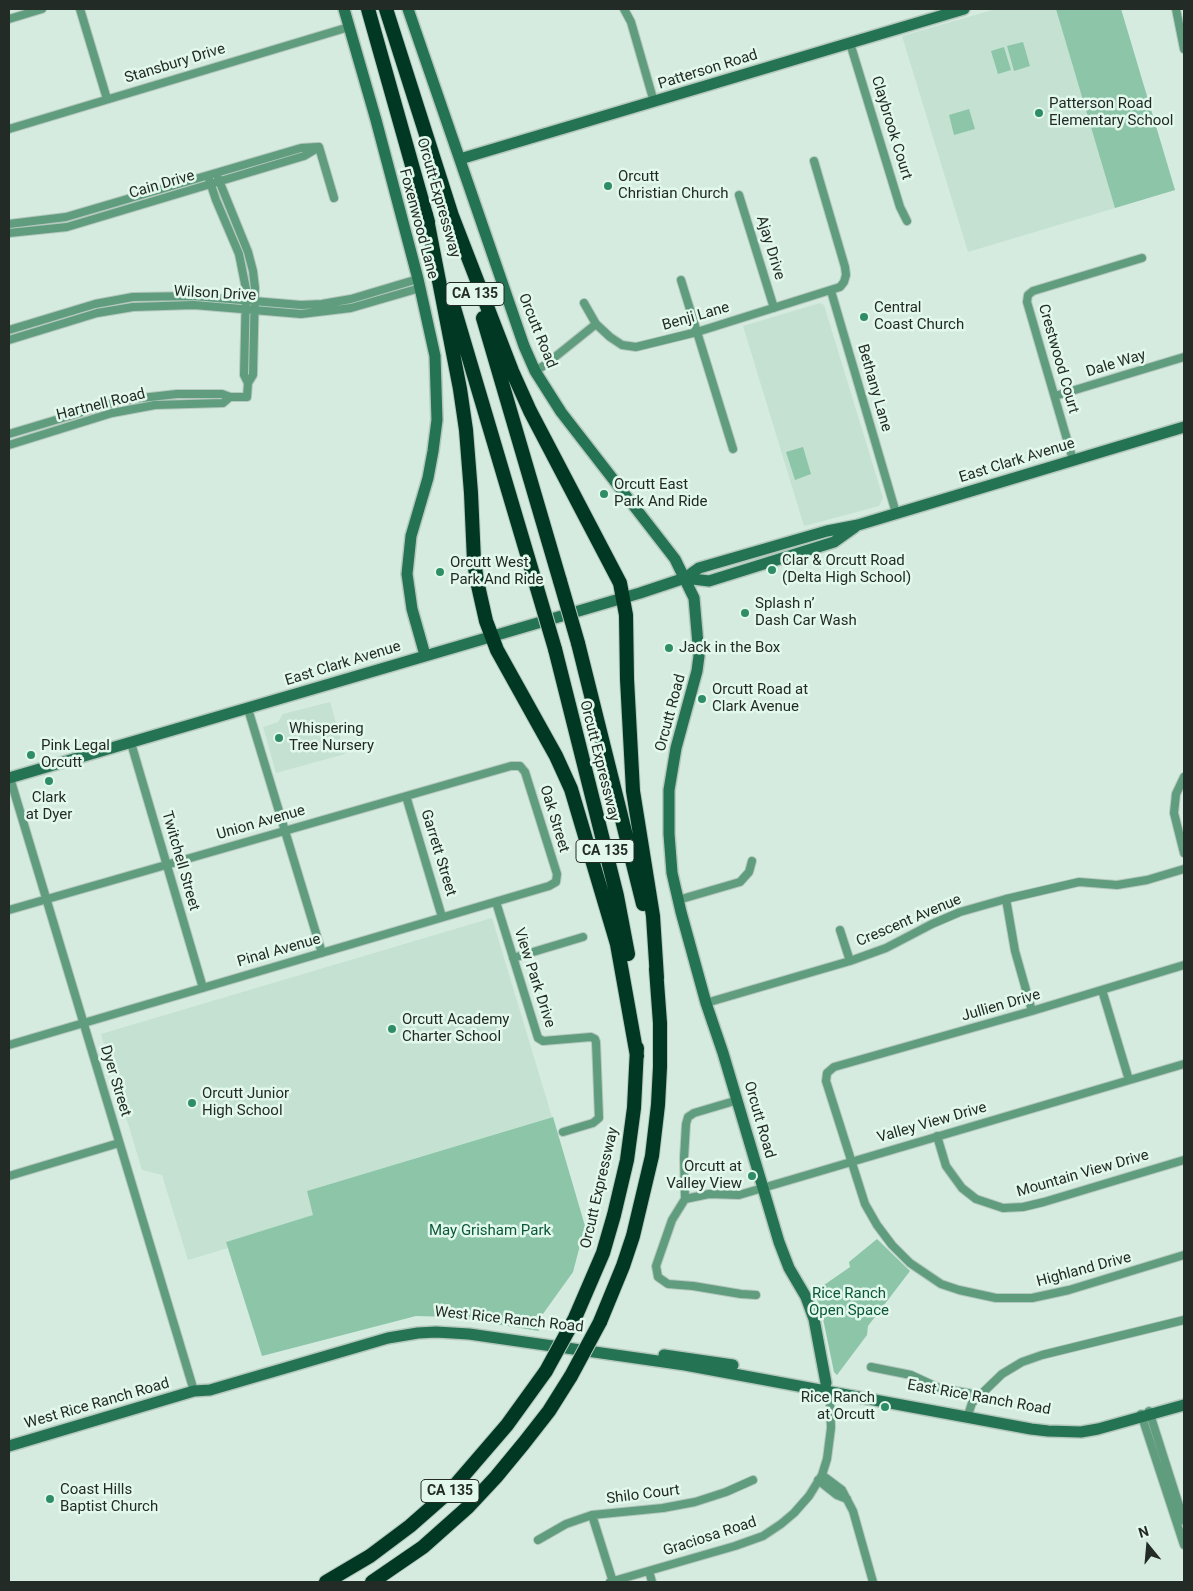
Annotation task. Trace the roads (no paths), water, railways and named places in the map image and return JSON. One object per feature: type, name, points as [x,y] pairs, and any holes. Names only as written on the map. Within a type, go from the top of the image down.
[{"type":"highway","name":"Orcutt Expressway","points":[[326,1582],[370,1556],[410,1526],[451,1490],[507,1425],[546,1371],[575,1318],[603,1253],[614,1215],[626,1160],[634,1108],[637,1056],[634,991],[626,940],[555,649],[426,214],[368,9]]},
{"type":"highway","name":"Orcutt Expressway","points":[[372,1582],[423,1547],[468,1507],[524,1443],[549,1411],[571,1376],[600,1322],[633,1236],[652,1156],[660,1067],[657,978],[647,918],[578,643],[449,208],[386,9]]},
{"type":"highway","points":[[449,208],[512,371],[530,411],[616,575],[624,597],[634,791],[653,916],[657,978]]},
{"type":"highway","points":[[426,214],[460,389],[466,430],[477,581],[490,636],[556,756],[571,790],[617,944],[637,1056]]},
{"type":"main road","name":"Foxenwood Lane","points":[[344,9],[419,283],[435,356],[437,420],[428,478],[411,536],[407,574],[412,609],[425,655]]},
{"type":"main road","name":"Orcutt Road","points":[[408,9],[524,346],[535,370],[561,412],[675,559],[694,598],[699,656],[697,671],[676,748],[669,790],[670,853],[678,900],[706,1003],[738,1100],[784,1257],[806,1297],[814,1319],[827,1387]]},
{"type":"main road","name":"Patterson Road","points":[[460,159],[964,9]]},
{"type":"main road","name":"East Clark Avenue","points":[[9,778],[624,597],[685,578],[699,568],[826,531],[858,525],[1184,427]]},
{"type":"main road","name":"West Rice Ranch Road","points":[[9,1446],[388,1338],[418,1333],[469,1334],[827,1387]]},
{"type":"main road","name":"East Rice Ranch Road","points":[[827,1387],[1032,1424],[1063,1427],[1098,1424],[1184,1405]]},
{"type":"main road","name":"East Rice Ranch Road","points":[[827,1387],[1022,1428],[1048,1431],[1081,1432],[1117,1425],[1184,1400]]},
{"type":"street","points":[[9,9],[10,18],[42,9]]},
{"type":"street","points":[[80,9],[107,99]]},
{"type":"street","points":[[624,9],[631,22],[654,102]]},
{"type":"street","points":[[1176,9],[1184,45]]},
{"type":"street","name":"Stansbury Drive","points":[[9,129],[349,27]]},
{"type":"street","name":"Claybrook Court","points":[[850,43],[900,207],[907,221]]},
{"type":"street","name":"Cain Drive","points":[[9,224],[66,217],[208,176],[218,178],[304,156],[318,147],[334,198]]},
{"type":"street","points":[[814,161],[846,274],[844,282],[840,287],[831,291]]},
{"type":"street","name":"Hartnell Road","points":[[208,176],[239,254],[250,300]]},
{"type":"street","name":"Cain Drive","points":[[9,233],[67,227],[211,184],[218,178]]},
{"type":"street","name":"Hartnell Road","points":[[9,434],[84,411],[132,399],[177,394],[222,394],[230,397],[247,398],[248,382],[244,375],[253,271],[248,252],[218,178]]},
{"type":"street","name":"Ajay Drive","points":[[739,195],[774,308]]},
{"type":"street","points":[[116,203],[119,212]]},
{"type":"street","name":"Crestwood Court","points":[[1073,460],[1027,302],[1028,295],[1033,291],[1142,258]]},
{"type":"street","points":[[681,280],[733,449]]},
{"type":"street","name":"Wilson Drive","points":[[9,330],[95,304],[133,297],[194,296],[301,305],[322,304],[419,283]]},
{"type":"street","name":"Wilson Drive","points":[[9,340],[97,313],[133,307],[194,305],[301,314],[324,313],[351,308],[419,283]]},
{"type":"street","name":"Benji Lane","points":[[584,303],[596,324],[622,344],[636,347],[697,332],[831,291]]},
{"type":"street","name":"Bethany Lane","points":[[831,291],[896,513]]},
{"type":"street","points":[[50,317],[53,326]]},
{"type":"street","points":[[535,370],[545,365],[596,324]]},
{"type":"street","name":"Dale Way","points":[[1055,396],[1184,358]]},
{"type":"street","name":"Hartnell Road","points":[[9,444],[112,413],[155,406],[222,403],[230,397]]},
{"type":"street","points":[[84,411],[87,420]]},
{"type":"street","points":[[248,709],[322,953]]},
{"type":"street","name":"Twitchell Street","points":[[131,743],[203,988]]},
{"type":"street","name":"Union Avenue","points":[[9,910],[511,766],[520,766]]},
{"type":"street","name":"Oak Street","points":[[520,766],[525,772],[533,793],[557,874],[556,882]]},
{"type":"street","points":[[1184,777],[1176,794],[1174,813],[1184,853]]},
{"type":"street","name":"Dyer Street","points":[[9,778],[194,1392]]},
{"type":"street","name":"Garrett Street","points":[[406,796],[442,917]]},
{"type":"street","points":[[678,900],[740,882],[749,872],[752,861]]},
{"type":"street","name":"Crescent Avenue","points":[[706,1003],[850,961],[886,948],[960,912],[1006,899],[1078,882],[1117,885],[1147,880],[1184,869]]},
{"type":"street","name":"Pinal Avenue","points":[[9,1045],[496,902],[549,886],[556,882]]},
{"type":"street","points":[[1006,899],[1015,951],[1032,1011]]},
{"type":"street","name":"View Park Drive","points":[[496,902],[538,1038],[543,1041],[595,1038],[599,1118],[593,1123],[562,1132]]},
{"type":"street","points":[[840,930],[850,961]]},
{"type":"street","points":[[513,958],[583,937]]},
{"type":"street","name":"Jullien Drive","points":[[827,1073],[834,1068],[1184,965]]},
{"type":"street","points":[[1102,990],[1129,1080]]},
{"type":"street","name":"Valley View Drive","points":[[685,1199],[710,1194],[739,1195],[1184,1064]]},
{"type":"street","name":"Highland Drive","points":[[827,1073],[826,1082],[865,1204],[877,1225],[892,1245],[921,1271],[941,1284],[996,1298],[1032,1298],[1069,1290],[1184,1255]]},
{"type":"street","points":[[738,1100],[694,1113],[688,1117],[684,1158],[685,1199],[672,1220],[663,1241],[656,1266],[658,1277],[668,1284],[693,1286],[734,1294],[756,1295]]},
{"type":"street","name":"Mountain View Drive","points":[[937,1136],[946,1166],[962,1188],[976,1199],[1004,1208],[1023,1207],[1044,1202],[1184,1160]]},
{"type":"street","points":[[9,1176],[119,1142]]},
{"type":"street","points":[[969,1412],[972,1403],[1002,1374],[1022,1362],[1042,1355],[1184,1320]]},
{"type":"street","points":[[871,1367],[911,1375],[939,1388],[980,1396]]},
{"type":"street","name":"Graciosa Road","points":[[611,1582],[763,1536],[794,1513],[809,1496],[820,1477],[827,1459],[831,1428],[830,1402],[827,1387]]},
{"type":"street","points":[[1145,1414],[1184,1521]]},
{"type":"street","points":[[1145,1414],[1184,1545]]},
{"type":"street","points":[[820,1477],[842,1490],[853,1511],[873,1582]]},
{"type":"street","name":"Shilo Court","points":[[538,1540],[566,1524],[592,1515],[663,1508],[695,1502],[726,1492],[753,1480]]},
{"type":"street","points":[[592,1515],[611,1582]]},
{"type":"street","points":[[649,1571],[652,1582]]},
{"type":"place","name":"Patterson Road Elementary School","points":[[1039,113]]},
{"type":"place","name":"Orcutt Christian Church","points":[[608,186]]},
{"type":"place","name":"Central Coast Church","points":[[864,317]]},
{"type":"place","name":"Orcutt East Park And Ride","points":[[604,494]]},
{"type":"place","name":"Clar & Orcutt Road (Delta High School)","points":[[772,570]]},
{"type":"place","name":"Orcutt West Park And Ride","points":[[440,572]]},
{"type":"place","name":"Splash n’ Dash Car Wash","points":[[745,613]]},
{"type":"place","name":"Jack in the Box","points":[[669,648]]},
{"type":"place","name":"Orcutt Road at Clark Avenue","points":[[702,699]]},
{"type":"place","name":"Whispering Tree Nursery","points":[[279,738]]},
{"type":"place","name":"Pink Legal Orcutt","points":[[31,755]]},
{"type":"place","name":"Clark at Dyer","points":[[49,781]]},
{"type":"place","name":"Orcutt Academy Charter School","points":[[392,1029]]},
{"type":"place","name":"Orcutt Junior High School","points":[[192,1103]]},
{"type":"place","name":"Orcutt at Valley View","points":[[752,1176]]},
{"type":"place","name":"Rice Ranch at Orcutt","points":[[885,1407]]},
{"type":"place","name":"Coast Hills Baptist Church","points":[[50,1499]]},
{"type":"park label","name":"May Grisham Park","points":[[490,1231]]},
{"type":"park label","name":"Rice Ranch Open Space","points":[[849,1302]]}]
